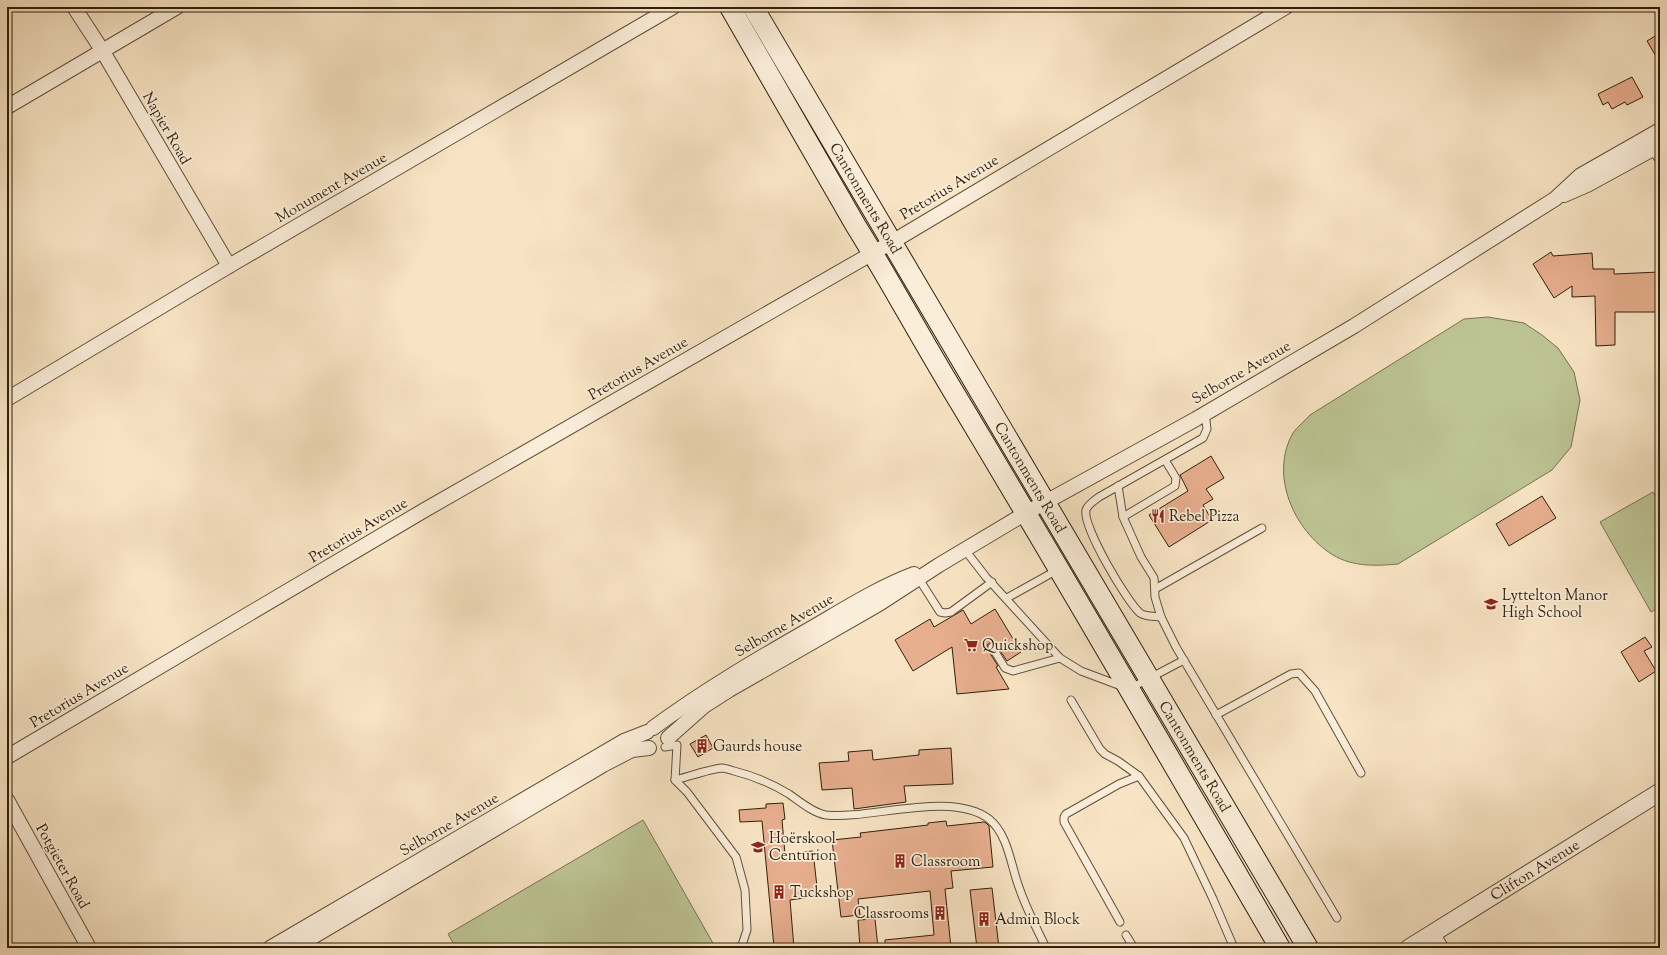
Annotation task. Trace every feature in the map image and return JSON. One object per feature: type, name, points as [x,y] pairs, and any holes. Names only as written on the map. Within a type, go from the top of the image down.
[{"type":"main road","name":"Cantonments Road","points":[[730,7],[873,253],[916,331],[1026,513],[1280,948]]},
{"type":"main road","name":"Cantonments Road","points":[[753,7],[1308,948]]},
{"type":"street","name":"Napier Road","points":[[74,7],[102,50],[229,266]]},
{"type":"street","points":[[7,107],[177,7]]},
{"type":"street","name":"Monument Avenue","points":[[7,399],[229,266],[673,7]]},
{"type":"street","name":"Pretorius Avenue","points":[[7,757],[423,512],[892,242],[1286,7]]},
{"type":"street","name":"Selborne Avenue","points":[[1555,199],[1581,175],[1660,130]]},
{"type":"street","name":"Selborne Avenue","points":[[666,743],[704,706],[897,587],[939,565],[1044,502],[1205,413],[1354,326],[1555,199],[1587,186],[1656,147]]},
{"type":"street","name":"Selborne Avenue","points":[[439,856],[624,741],[650,730],[694,698],[753,662],[845,609],[919,579],[939,565]]},
{"type":"street","points":[[660,728],[665,732],[666,743],[660,750],[654,751],[649,748],[645,738],[650,730],[660,728]]},
{"type":"street","name":"Selborne Avenue","points":[[270,948],[339,914],[439,856],[603,765],[632,750],[649,748]]},
{"type":"street","name":"Clifton Avenue","points":[[1409,948],[1437,941],[1659,796]]},
{"type":"street","name":"Potgieter Road","points":[[7,800],[89,948]]},
{"type":"street","name":"Selborne Avenue","points":[[294,948],[339,914]]},
{"type":"lane","points":[[1656,147],[1660,161]]},
{"type":"lane","points":[[1161,617],[1141,614],[1132,604],[1117,581],[1091,532],[1086,516],[1088,505],[1118,486],[1203,438],[1207,430],[1205,413]]},
{"type":"lane","points":[[1123,517],[1175,486],[1176,478],[1165,460]]},
{"type":"lane","points":[[1118,486],[1123,517],[1141,556],[1154,578],[1155,597],[1161,617],[1216,715],[1337,918]]},
{"type":"lane","points":[[1154,589],[1262,528]]},
{"type":"lane","points":[[965,550],[1060,658],[1081,671],[1129,688],[1184,660]]},
{"type":"lane","points":[[1007,598],[1059,569]]},
{"type":"lane","points":[[919,579],[940,612],[945,613],[952,612],[992,582]]},
{"type":"lane","points":[[992,648],[1005,668],[1013,671],[1060,658]]},
{"type":"lane","points":[[1216,715],[1290,674],[1299,673],[1315,691],[1361,773]]},
{"type":"lane","points":[[1071,700],[1100,749],[1105,754],[1139,776],[1184,838],[1234,948]]},
{"type":"lane","points":[[666,743],[676,746],[675,780],[687,792],[736,857],[745,890],[747,930],[741,948]]},
{"type":"lane","points":[[675,780],[722,768],[752,775],[775,785],[814,811],[824,815],[852,815],[920,807],[956,808],[978,812],[990,820],[999,830],[1007,849],[1020,891],[1046,948]]},
{"type":"lane","points":[[1120,922],[1064,822],[1064,817],[1066,814],[1119,784],[1139,776]]},
{"type":"lane","points":[[1126,935],[1134,948]]},
{"type":"green space","points":[[1488,317],[1524,323],[1558,348],[1574,372],[1580,400],[1571,447],[1552,470],[1398,564],[1357,564],[1348,562],[1333,555],[1319,545],[1307,532],[1289,501],[1285,484],[1284,466],[1286,449],[1293,433],[1310,415],[1464,319]]},
{"type":"green space","points":[[1653,492],[1660,505],[1660,607],[1651,612],[1600,522]]},
{"type":"green space","points":[[643,820],[714,945],[709,948],[456,948],[448,934]]},
{"type":"building","points":[[1660,33],[1660,63],[1647,41]]},
{"type":"building","points":[[1632,77],[1643,97],[1627,105],[1625,102],[1612,109],[1608,102],[1603,105],[1598,94]]},
{"type":"building","points":[[1551,252],[1553,256],[1592,253],[1593,269],[1614,269],[1614,274],[1660,272],[1660,312],[1615,312],[1615,345],[1596,346],[1595,296],[1572,297],[1572,286],[1554,298],[1533,264]]},
{"type":"building","points":[[1211,456],[1224,478],[1206,489],[1213,499],[1203,505],[1212,520],[1169,547],[1149,515],[1188,491],[1180,475]]},
{"type":"building","points":[[1542,496],[1556,518],[1509,546],[1496,524]]},
{"type":"building","points":[[995,609],[1021,652],[1007,661],[995,643],[990,643],[987,645],[988,650],[998,666],[996,667],[1009,689],[957,694],[952,647],[913,671],[895,640],[930,619],[934,627],[963,610],[971,624]]},
{"type":"building","points":[[1645,637],[1652,647],[1644,651],[1656,671],[1639,682],[1621,652]]},
{"type":"building","name":"Gaurds house","points":[[706,735],[713,748],[698,757],[690,744]]},
{"type":"building","points":[[951,748],[953,784],[904,786],[906,802],[854,809],[852,788],[822,790],[819,763],[849,761],[848,752],[872,750],[873,760],[919,755],[919,750]]},
{"type":"building","points":[[783,803],[785,819],[782,820],[785,854],[813,851],[818,896],[790,900],[794,948],[782,948],[781,946],[774,947],[762,821],[740,822],[739,810],[766,808],[766,804]]},
{"type":"building","points":[[946,821],[947,826],[986,823],[989,826],[993,867],[951,871],[953,888],[945,889],[951,948],[885,948],[885,940],[934,935],[930,891],[858,899],[860,915],[841,917],[832,840],[861,837],[860,833],[928,825],[928,823]]},
{"type":"building","name":"Admin Block","points":[[992,888],[999,948],[977,948],[970,890]]},
{"type":"building","points":[[875,919],[878,948],[860,948],[858,920]]},
{"type":"place","name":"Rebel Pizza","points":[[1158,516]]},
{"type":"place","name":"Lyttelton Manor High School","points":[[1491,604]]},
{"type":"place","name":"Quickshop","points":[[971,645]]},
{"type":"place","name":"Gaurds house","points":[[702,746]]},
{"type":"place","name":"Hoërskool Centurion","points":[[758,847]]},
{"type":"place","name":"Classroom","points":[[900,861]]},
{"type":"place","name":"Tuckshop","points":[[779,892]]},
{"type":"place","name":"Classrooms","points":[[940,913]]},
{"type":"place","name":"Admin Block","points":[[984,919]]}]
